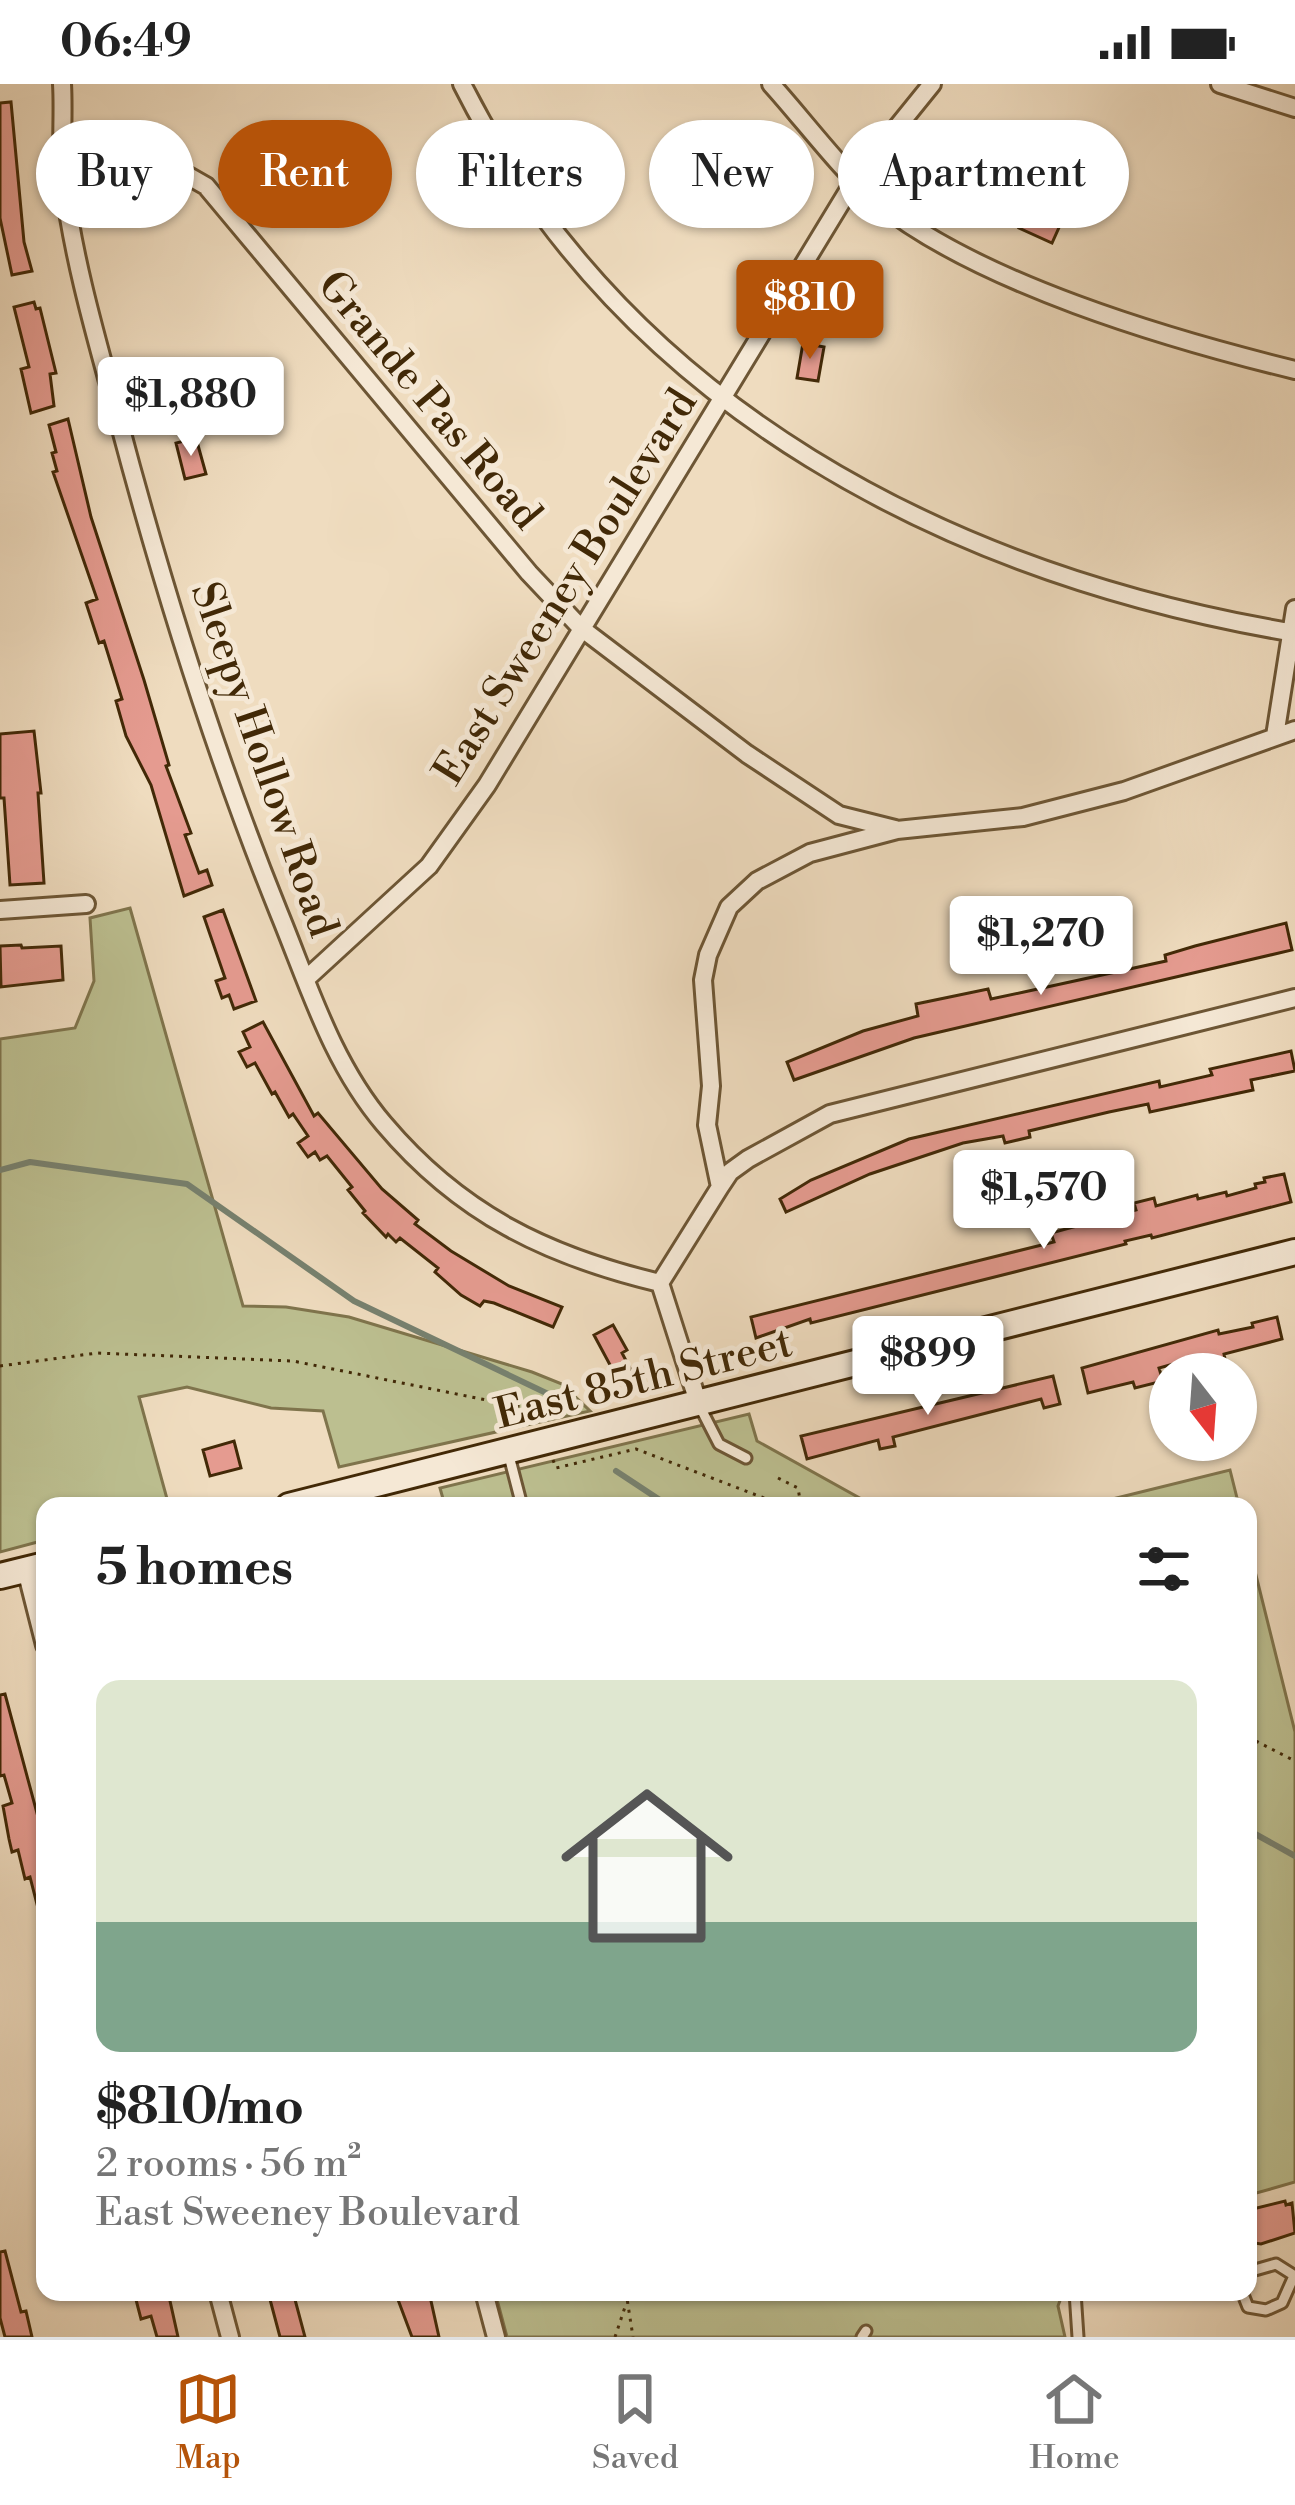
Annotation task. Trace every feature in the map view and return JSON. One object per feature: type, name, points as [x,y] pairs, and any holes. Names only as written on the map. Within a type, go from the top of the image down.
[{"type":"main road","name":"East 85th Street","points":[[326,1497],[1295,1252]]},
{"type":"main road","points":[[0,1576],[36,1568]]},
{"type":"street","name":"Sleepy Hollow Road","points":[[62,84],[64,120]]},
{"type":"street","points":[[462,84],[512,168],[562,238],[631,320],[722,399],[842,479],[925,522],[1099,589],[1293,633]]},
{"type":"street","points":[[771,84],[838,158]]},
{"type":"street","name":"East Sweeney Boulevard","points":[[903,120],[932,84]]},
{"type":"street","points":[[1220,84],[1295,108]]},
{"type":"street","name":"Grande Pas Road","points":[[194,179],[206,186],[581,628],[839,815],[896,830]]},
{"type":"street","name":"East Sweeney Boulevard","points":[[306,979],[429,866],[487,784],[838,208]]},
{"type":"street","name":"Sleepy Hollow Road","points":[[73,228],[89,310],[147,527],[252,847],[321,1022],[346,1069],[381,1120],[422,1166],[470,1205],[529,1241],[593,1268],[660,1283]]},
{"type":"street","points":[[919,228],[1025,284],[1207,349],[1295,370]]},
{"type":"street","points":[[1275,736],[1295,609]]},
{"type":"street","points":[[720,1187],[707,1124],[710,1086],[703,980],[729,907],[757,881],[810,853],[896,830],[1024,817],[1124,791],[1295,730]]},
{"type":"street","points":[[0,910],[86,904]]},
{"type":"street","points":[[698,1402],[660,1283],[730,1172],[830,1114],[1295,998]]},
{"type":"street","points":[[220,2301],[230,2337]]},
{"type":"street","points":[[486,2301],[496,2337]]},
{"type":"lane","points":[[698,1402],[719,1444],[746,1458]]},
{"type":"lane","points":[[508,1452],[520,1497]]},
{"type":"lane","points":[[1246,2301],[1248,2307],[1266,2310],[1282,2303],[1294,2276],[1276,2264],[1257,2269]]},
{"type":"lane","points":[[1076,2301],[1078,2337]]},
{"type":"path","points":[[0,1366],[97,1353],[293,1361],[539,1414],[545,1422]]},
{"type":"path","points":[[554,1462],[556,1468],[636,1449],[761,1497]]},
{"type":"path","points":[[778,1478],[798,1489],[799,1497]]},
{"type":"path","points":[[1257,1742],[1295,1761]]},
{"type":"path","points":[[615,2337],[626,2301]]},
{"type":"path","points":[[628,2301],[633,2337]]},
{"type":"green space","points":[[130,908],[243,1306],[349,1317],[532,1372],[562,1384],[590,1411],[339,1467],[323,1411],[271,1408],[187,1387],[139,1397],[167,1497],[36,1497],[36,1542],[0,1552],[0,1039],[75,1028],[94,981],[90,918]]},
{"type":"green space","points":[[749,1414],[757,1441],[858,1497],[442,1497],[440,1488]]},
{"type":"green space","points":[[1230,1470],[1237,1497],[1120,1497]]},
{"type":"green space","points":[[1257,1579],[1295,1732],[1295,2182],[1257,2193]]},
{"type":"green space","points":[[497,2301],[1060,2301],[1065,2337],[507,2337]]},
{"type":"building","points":[[11,102],[24,242],[32,271],[12,275],[0,218],[0,103]]},
{"type":"building","points":[[1019,228],[1059,228],[1052,243]]},
{"type":"building","points":[[34,302],[40,308],[56,373],[50,374],[54,406],[31,413],[21,369],[29,367],[14,307]]},
{"type":"building","points":[[803,343],[824,347],[818,381],[797,378]]},
{"type":"building","points":[[68,419],[91,517],[144,680],[166,766],[191,833],[185,835],[199,873],[207,870],[212,885],[184,896],[151,785],[126,736],[116,701],[122,699],[86,603],[97,599],[53,472],[57,471],[52,453],[56,452],[49,425]]},
{"type":"building","points":[[196,438],[206,474],[185,479],[176,443]]},
{"type":"building","points":[[34,731],[44,883],[10,885],[4,798],[0,798],[0,734]]},
{"type":"building","points":[[223,910],[256,1001],[234,1009],[229,995],[222,998],[216,981],[225,978],[204,917]]},
{"type":"building","points":[[1286,923],[1292,950],[914,1038],[794,1080],[787,1062],[863,1031],[918,1016],[916,1004],[988,989],[991,999],[1166,961],[1165,955]]},
{"type":"building","points":[[0,946],[61,946],[63,980],[1,987]]},
{"type":"building","points":[[263,1022],[314,1116],[318,1113],[382,1189],[418,1220],[415,1224],[509,1286],[562,1307],[553,1327],[494,1303],[484,1301],[480,1306],[461,1295],[435,1272],[438,1268],[400,1238],[396,1242],[386,1237],[363,1213],[348,1190],[352,1187],[327,1156],[320,1160],[315,1152],[308,1157],[298,1143],[308,1136],[272,1094],[255,1063],[247,1067],[239,1052],[250,1047],[243,1032]]},
{"type":"building","points":[[1291,1051],[1295,1071],[1251,1080],[1253,1090],[1150,1112],[1148,1104],[1109,1112],[1029,1131],[1030,1137],[1005,1143],[1003,1136],[963,1143],[870,1174],[786,1212],[780,1199],[811,1180],[909,1139],[1159,1081],[1160,1087],[1212,1075],[1210,1069]]},
{"type":"building","points":[[1284,1174],[1291,1202],[811,1323],[810,1319],[756,1338],[751,1317],[1054,1242],[1051,1233],[1136,1210],[1134,1203],[1154,1198],[1156,1206],[1197,1195],[1198,1199],[1226,1192],[1227,1196]]},
{"type":"building","points":[[1277,1317],[1282,1339],[1228,1353],[1149,1353],[1149,1384],[1135,1388],[1133,1382],[1088,1393],[1082,1368],[1218,1330],[1219,1334],[1253,1327],[1252,1323]]},
{"type":"building","points":[[613,1325],[627,1350],[622,1353],[631,1370],[617,1378],[594,1335]]},
{"type":"building","points":[[1053,1376],[1060,1404],[1044,1408],[1041,1399],[893,1437],[895,1446],[880,1449],[878,1440],[807,1459],[801,1436]]},
{"type":"building","points":[[234,1441],[241,1468],[210,1476],[203,1450]]},
{"type":"building","points":[[5,1694],[36,1809],[36,1900],[18,1850],[12,1852],[3,1806],[12,1803],[4,1775],[0,1776],[0,1695]]},
{"type":"building","points":[[1292,2203],[1295,2233],[1257,2243],[1257,2208]]},
{"type":"building","points":[[5,2251],[32,2337],[5,2337],[0,2318],[0,2252]]},
{"type":"building","points":[[136,2301],[170,2301],[178,2337],[157,2337],[151,2316],[141,2319]]},
{"type":"building","points":[[270,2301],[295,2301],[305,2337],[280,2337]]},
{"type":"building","points":[[398,2301],[431,2301],[439,2337],[412,2337]]},
{"type":"waterway","points":[[0,1170],[30,1162],[187,1184],[354,1301],[565,1402]]},
{"type":"waterway","points":[[616,1471],[655,1497]]},
{"type":"waterway","points":[[1257,1835],[1295,1856]]}]
